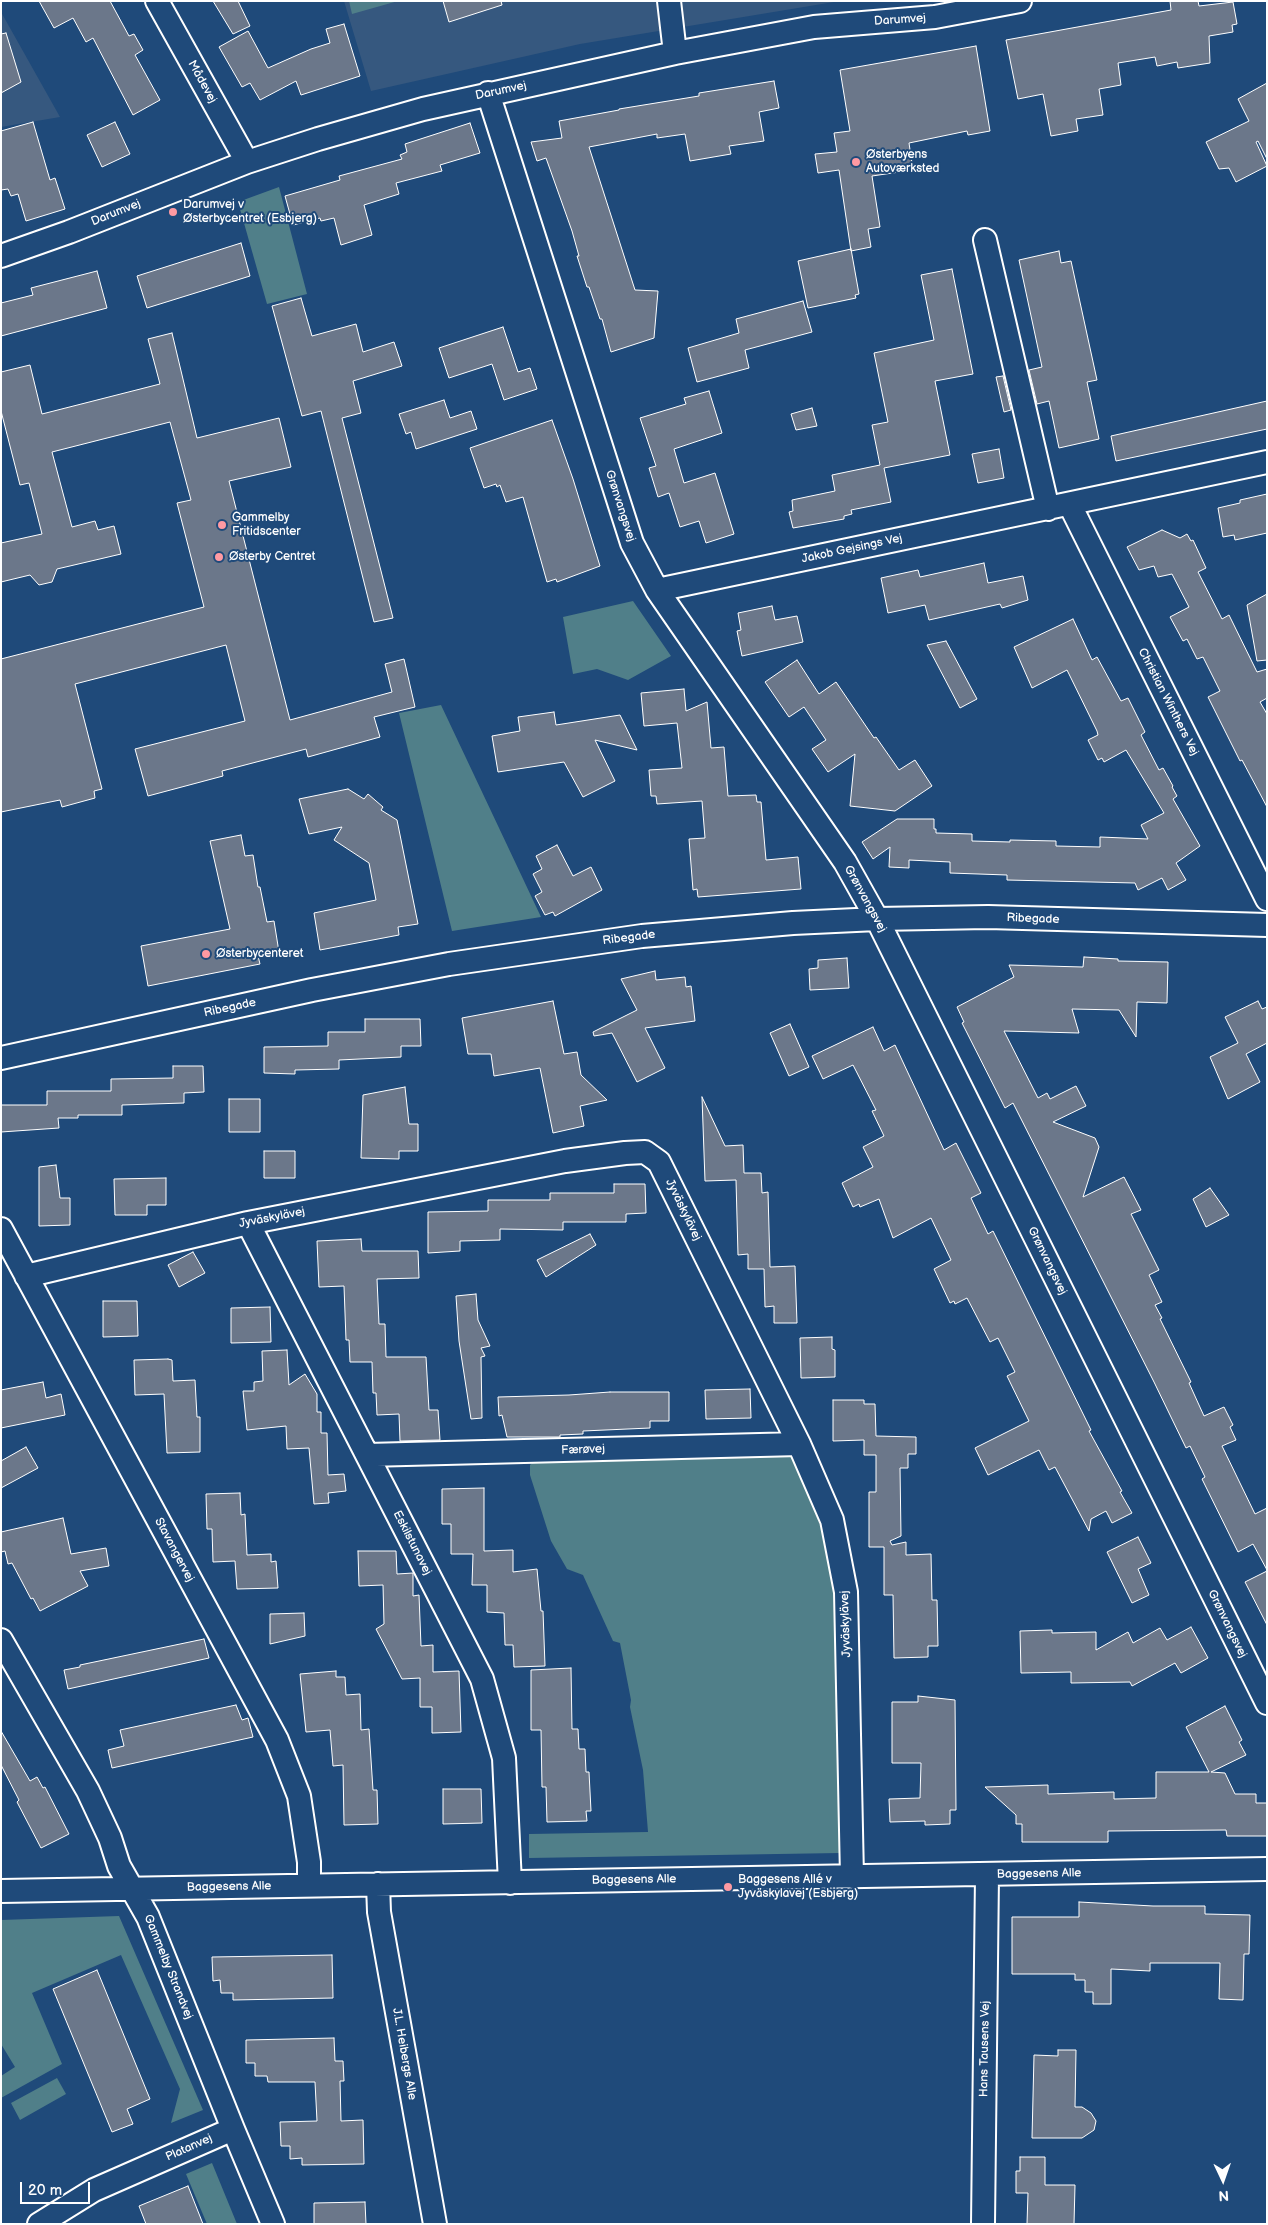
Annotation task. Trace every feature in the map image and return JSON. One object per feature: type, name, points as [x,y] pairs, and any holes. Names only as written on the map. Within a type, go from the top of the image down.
[{"type":"street","name":"Mådevej","points":[[157,1],[247,162]]},
{"type":"street","points":[[669,1],[675,53]]},
{"type":"street","name":"Darumvej","points":[[1,256],[69,232],[247,162],[395,116],[675,53],[814,27],[934,18],[1020,1]]},
{"type":"street","name":"Grønvangsvej","points":[[488,94],[632,543],[657,590],[845,862],[876,918],[1267,1703]]},
{"type":"street","points":[[985,240],[1048,509]]},
{"type":"street","name":"Jakob Gejsings Vej","points":[[657,590],[1070,505],[1267,462]]},
{"type":"street","name":"Christian Winthers Vej","points":[[1070,505],[1267,900]]},
{"type":"street","name":"Ribegade","points":[[1,1058],[312,990],[449,964],[642,936],[876,918],[988,917],[1267,925]]},
{"type":"street","name":"Jyväskylävej","points":[[26,1276],[248,1223],[565,1161],[625,1152],[645,1152],[659,1162],[799,1444],[832,1520],[846,1592],[852,1877]]},
{"type":"street","name":"Eskilstunavej","points":[[248,1223],[482,1679],[504,1758],[510,1883]]},
{"type":"street","name":"Stavangervej","points":[[1,1229],[277,1740],[298,1796],[308,1862],[309,1885]]},
{"type":"street","name":"Færøvej","points":[[367,1455],[799,1444]]},
{"type":"street","name":"Gammelby Strandvej","points":[[1,1640],[88,1791],[110,1838],[119,1866],[148,1917],[273,2224]]},
{"type":"street","name":"Baggesens Alle","points":[[1,1891],[987,1875],[1267,1868]]},
{"type":"street","name":"Hans Tausens Vej","points":[[983,2224],[987,1875]]},
{"type":"street","name":"J.L. Heibergs Alle","points":[[378,1884],[379,1912],[435,2224]]},
{"type":"street","name":"Platanvej","points":[[39,2224],[94,2190],[233,2129]]},
{"type":"shaded area","points":[[344,1],[840,1],[580,44],[371,91]]},
{"type":"shaded area","points":[[1,12],[60,117],[1,127]]},
{"type":"green space","points":[[349,1],[398,1],[352,14]]},
{"type":"green space","points":[[279,187],[307,294],[267,304],[238,202]]},
{"type":"green space","points":[[633,601],[671,656],[628,680],[597,669],[573,674],[563,617]]},
{"type":"green space","points":[[441,705],[541,917],[452,931],[399,713]]},
{"type":"green space","points":[[792,1456],[809,1492],[824,1537],[834,1582],[840,1853],[529,1858],[529,1834],[648,1832],[643,1770],[630,1707],[631,1700],[620,1643],[613,1641],[583,1575],[567,1569],[551,1541],[530,1475],[530,1465],[532,1463]]},
{"type":"green space","points":[[119,1916],[203,2110],[171,2123],[180,2089],[121,1955],[32,1993],[62,2064],[1,2098],[1,2076],[15,2067],[1,2044],[1,1920]]},
{"type":"green space","points":[[57,2078],[66,2094],[20,2120],[11,2103]]},
{"type":"green space","points":[[212,2163],[237,2224],[207,2224],[186,2174]]},
{"type":"building","points":[[39,1],[110,1],[129,36],[134,34],[143,50],[135,55],[160,100],[133,115],[93,38],[86,42],[73,18],[54,28]]},
{"type":"building","points":[[213,1],[238,1],[250,26],[233,34]]},
{"type":"building","points":[[443,1],[501,1],[502,5],[449,22]]},
{"type":"building","points":[[1170,1],[1198,1],[1199,6],[1233,2],[1237,24],[1232,25],[1233,32],[1209,36],[1210,63],[1178,68],[1177,62],[1157,66],[1155,57],[1118,63],[1121,85],[1099,89],[1103,115],[1076,119],[1078,131],[1051,136],[1043,94],[1018,99],[1006,40],[1171,10]]},
{"type":"building","points":[[344,24],[360,76],[301,95],[296,81],[260,100],[250,83],[242,87],[219,47],[248,31],[268,68],[311,49],[330,43],[326,29]]},
{"type":"building","points":[[6,33],[21,82],[1,93],[1,34]]},
{"type":"building","points":[[976,46],[990,131],[968,135],[967,131],[909,143],[913,170],[872,176],[880,227],[868,229],[871,247],[851,251],[839,170],[818,173],[815,154],[837,152],[834,133],[850,131],[840,70]]},
{"type":"building","points":[[774,81],[779,108],[759,112],[764,141],[729,146],[731,154],[690,161],[685,134],[657,138],[657,134],[589,147],[635,290],[658,291],[654,338],[611,352],[602,319],[600,319],[589,287],[587,287],[577,256],[579,256],[572,231],[546,158],[537,161],[531,142],[562,138],[559,121],[699,96],[699,93]]},
{"type":"building","points":[[1267,83],[1267,159],[1258,141],[1256,142],[1267,166],[1236,182],[1229,168],[1219,169],[1206,142],[1249,121],[1238,99]]},
{"type":"building","points":[[33,122],[50,180],[55,178],[65,209],[26,221],[18,194],[11,196],[8,189],[1,190],[1,131]]},
{"type":"building","points":[[115,122],[130,154],[102,167],[87,135]]},
{"type":"building","points":[[470,123],[480,153],[440,165],[442,171],[396,183],[399,194],[364,205],[372,235],[341,245],[334,218],[321,221],[320,218],[293,225],[285,196],[340,180],[339,176],[402,159],[400,155],[407,152],[405,144]]},
{"type":"building","points":[[241,243],[250,276],[147,308],[137,276]]},
{"type":"building","points":[[851,249],[859,294],[855,295],[856,298],[808,308],[798,261]]},
{"type":"building","points":[[1059,251],[1061,263],[1071,261],[1097,380],[1087,382],[1099,439],[1059,448],[1049,401],[1037,404],[1029,370],[1042,367],[1019,260]]},
{"type":"building","points":[[952,269],[973,374],[935,381],[950,455],[884,468],[891,502],[851,510],[852,514],[844,516],[844,519],[793,528],[789,512],[793,511],[792,500],[835,491],[832,475],[880,465],[872,425],[888,422],[874,353],[934,340],[921,275]]},
{"type":"building","points":[[97,271],[107,308],[1,336],[1,303],[33,295],[31,288]]},
{"type":"building","points":[[301,298],[312,336],[356,324],[363,352],[394,342],[402,366],[353,381],[361,413],[342,418],[393,618],[374,622],[321,411],[302,416],[272,306]]},
{"type":"building","points":[[803,301],[812,332],[745,350],[749,368],[697,382],[688,348],[739,333],[736,319]]},
{"type":"building","points":[[503,327],[518,372],[530,368],[537,389],[504,400],[492,364],[449,378],[439,348]]},
{"type":"building","name":"Østerby Centret","points":[[172,333],[197,438],[279,418],[291,467],[229,481],[290,720],[392,692],[385,664],[404,659],[415,707],[374,717],[380,737],[308,757],[306,749],[222,771],[223,776],[148,796],[135,749],[245,721],[226,645],[75,684],[102,789],[94,791],[95,798],[62,807],[60,800],[1,812],[1,659],[204,607],[177,503],[191,500],[170,422],[52,452],[72,527],[95,521],[98,530],[114,526],[121,554],[57,569],[52,582],[39,585],[30,575],[1,582],[1,543],[42,534],[29,483],[20,485],[1,411],[1,372],[30,365],[42,414],[160,384],[148,339]]},
{"type":"building","points":[[1003,376],[1011,410],[1004,412],[996,377]]},
{"type":"building","points":[[709,391],[722,433],[674,449],[684,483],[715,473],[734,534],[706,543],[699,521],[680,527],[669,493],[658,497],[649,468],[656,466],[640,418],[686,404],[684,398]]},
{"type":"building","points":[[444,400],[450,418],[471,411],[477,429],[416,449],[411,432],[406,434],[399,414]]},
{"type":"building","points":[[1267,401],[1267,429],[1116,461],[1111,436]]},
{"type":"building","points":[[812,408],[817,426],[796,430],[791,414]]},
{"type":"building","points":[[552,420],[573,479],[600,566],[557,582],[556,579],[547,582],[523,497],[506,502],[500,485],[497,487],[496,484],[484,488],[470,448]]},
{"type":"building","points":[[999,449],[1004,478],[978,483],[972,454]]},
{"type":"building","points":[[1267,494],[1267,533],[1235,540],[1234,535],[1223,537],[1218,508],[1240,503],[1240,500]]},
{"type":"building","points":[[1162,530],[1180,538],[1187,534],[1191,541],[1193,540],[1206,568],[1198,572],[1222,619],[1229,615],[1257,672],[1267,669],[1267,698],[1260,702],[1267,714],[1267,807],[1242,760],[1240,761],[1208,697],[1220,691],[1203,657],[1197,659],[1187,639],[1183,641],[1170,617],[1189,607],[1172,574],[1158,577],[1154,566],[1139,570],[1127,547]]},
{"type":"building","points":[[984,563],[988,583],[1023,576],[1028,600],[1002,608],[1000,604],[929,620],[925,605],[888,613],[881,578],[918,570],[920,577]]},
{"type":"building","points":[[1267,594],[1267,660],[1257,661],[1247,605]]},
{"type":"building","points":[[772,606],[775,620],[797,616],[803,642],[742,656],[737,631],[741,630],[738,613]]},
{"type":"building","points":[[1073,619],[1092,660],[1097,657],[1121,701],[1128,698],[1145,732],[1141,735],[1159,770],[1163,768],[1173,786],[1177,796],[1173,799],[1200,846],[1176,863],[1186,880],[1168,890],[1162,878],[1138,890],[1135,883],[1007,880],[1007,875],[950,873],[950,862],[909,860],[909,868],[889,867],[890,847],[873,859],[862,842],[897,819],[934,819],[936,833],[972,834],[972,841],[1056,841],[1056,846],[1100,847],[1100,837],[1148,839],[1141,825],[1164,813],[1126,750],[1104,762],[1102,758],[1098,760],[1088,740],[1098,735],[1097,731],[1067,670],[1032,688],[1014,647]]},
{"type":"building","points":[[946,641],[977,699],[960,708],[927,645]]},
{"type":"building","points":[[797,660],[819,694],[836,682],[874,738],[876,737],[899,770],[915,760],[932,786],[895,811],[850,806],[855,754],[828,772],[812,749],[826,740],[804,707],[789,717],[765,682]]},
{"type":"building","points":[[684,689],[686,711],[707,702],[711,748],[724,747],[728,796],[756,795],[757,802],[761,802],[766,860],[798,857],[801,889],[698,897],[697,889],[693,890],[689,839],[705,838],[702,801],[657,804],[656,796],[651,796],[649,770],[682,768],[677,723],[644,726],[641,693]]},
{"type":"building","points":[[554,712],[556,725],[620,715],[637,750],[595,740],[615,781],[583,797],[564,762],[498,772],[492,736],[520,731],[518,717]]},
{"type":"building","points":[[348,789],[364,799],[368,794],[383,807],[381,810],[397,820],[418,924],[398,927],[399,935],[320,950],[314,913],[376,900],[369,863],[334,840],[342,827],[309,834],[299,799]]},
{"type":"building","points":[[241,835],[245,856],[253,855],[258,887],[260,887],[267,922],[274,921],[279,952],[258,956],[260,964],[148,986],[141,946],[230,929],[210,841]]},
{"type":"building","points":[[557,845],[573,876],[591,867],[602,890],[555,916],[553,912],[545,915],[535,896],[542,892],[533,874],[542,869],[536,856]]},
{"type":"building","points":[[1084,957],[1118,959],[1118,961],[1168,962],[1167,1003],[1137,1002],[1136,1037],[1119,1010],[1072,1009],[1079,1033],[1004,1031],[1038,1098],[1047,1093],[1050,1099],[1076,1086],[1086,1106],[1053,1122],[1095,1138],[1099,1147],[1083,1197],[1124,1177],[1141,1210],[1131,1214],[1159,1270],[1149,1275],[1162,1302],[1155,1305],[1162,1318],[1160,1319],[1191,1382],[1189,1383],[1204,1416],[1224,1407],[1233,1425],[1230,1427],[1236,1440],[1222,1446],[1255,1514],[1267,1508],[1267,1570],[1253,1544],[1238,1552],[1202,1479],[1205,1477],[1190,1446],[1186,1448],[1013,1103],[1005,1108],[962,1023],[964,1022],[957,1007],[1014,977],[1009,965],[1083,967]]},
{"type":"building","points":[[847,958],[849,988],[810,990],[809,969],[818,968],[818,960]]},
{"type":"building","points":[[655,971],[656,980],[685,977],[686,987],[691,986],[695,1021],[645,1028],[665,1068],[637,1082],[612,1033],[594,1036],[593,1032],[637,1010],[621,979]]},
{"type":"building","points":[[553,1001],[564,1054],[577,1052],[581,1075],[607,1100],[580,1106],[584,1126],[553,1133],[540,1068],[494,1076],[491,1054],[468,1054],[462,1018]]},
{"type":"building","points":[[1258,1001],[1262,1009],[1267,1007],[1267,1043],[1246,1054],[1260,1082],[1228,1099],[1210,1057],[1238,1043],[1225,1017]]},
{"type":"building","points":[[365,1019],[420,1019],[421,1046],[401,1046],[401,1057],[339,1060],[339,1069],[295,1070],[295,1074],[264,1073],[264,1047],[328,1046],[328,1032],[365,1032]]},
{"type":"building","points":[[790,1024],[809,1067],[789,1076],[770,1033]]},
{"type":"building","points":[[873,1027],[884,1051],[895,1045],[944,1150],[956,1143],[981,1193],[971,1198],[988,1234],[993,1231],[1091,1430],[1089,1431],[1132,1513],[1112,1523],[1106,1511],[1091,1519],[1089,1531],[1055,1467],[1049,1470],[1039,1450],[988,1475],[975,1448],[1029,1421],[1007,1376],[1015,1372],[998,1338],[990,1342],[967,1298],[955,1304],[954,1301],[950,1303],[934,1269],[951,1260],[931,1218],[893,1238],[879,1199],[860,1207],[859,1204],[853,1207],[842,1183],[873,1167],[863,1147],[884,1136],[872,1111],[876,1110],[853,1065],[823,1079],[812,1056]]},
{"type":"building","points":[[173,1066],[203,1066],[204,1092],[184,1093],[184,1103],[122,1105],[122,1115],[78,1115],[78,1118],[58,1118],[59,1128],[1,1132],[1,1105],[47,1105],[47,1091],[111,1091],[111,1079],[173,1078]]},
{"type":"building","points":[[405,1087],[409,1124],[418,1124],[418,1151],[399,1151],[399,1159],[361,1158],[363,1095]]},
{"type":"building","points":[[702,1097],[725,1146],[743,1145],[744,1173],[761,1173],[762,1193],[768,1192],[770,1267],[795,1266],[797,1323],[774,1323],[774,1306],[765,1307],[764,1269],[748,1269],[748,1254],[738,1255],[736,1180],[705,1181]]},
{"type":"building","points":[[229,1099],[260,1099],[260,1132],[229,1132]]},
{"type":"building","points":[[264,1151],[295,1151],[295,1178],[264,1178]]},
{"type":"building","points":[[56,1165],[60,1198],[70,1198],[70,1225],[39,1226],[39,1167]]},
{"type":"building","points":[[166,1178],[166,1205],[147,1205],[147,1215],[115,1215],[114,1179]]},
{"type":"building","points":[[614,1184],[645,1184],[646,1213],[626,1214],[626,1222],[563,1222],[563,1230],[500,1229],[500,1240],[460,1241],[460,1251],[428,1253],[428,1212],[488,1211],[488,1200],[550,1200],[550,1193],[614,1193]]},
{"type":"building","points":[[1210,1188],[1229,1215],[1206,1227],[1193,1199]]},
{"type":"building","points":[[590,1234],[596,1245],[546,1277],[537,1260]]},
{"type":"building","points":[[361,1239],[362,1251],[418,1251],[419,1278],[377,1279],[379,1324],[385,1324],[386,1357],[426,1357],[429,1410],[438,1410],[440,1440],[400,1441],[399,1414],[377,1415],[376,1393],[373,1393],[372,1362],[350,1362],[349,1340],[346,1340],[344,1286],[319,1287],[317,1241]]},
{"type":"building","points":[[193,1252],[205,1273],[179,1287],[168,1265]]},
{"type":"building","points":[[476,1294],[478,1320],[490,1346],[481,1348],[485,1356],[481,1357],[482,1418],[471,1419],[459,1341],[456,1296]]},
{"type":"building","points":[[103,1301],[137,1301],[138,1336],[103,1337]]},
{"type":"building","points":[[270,1307],[271,1342],[231,1343],[231,1308]]},
{"type":"building","points":[[832,1337],[832,1349],[835,1350],[835,1377],[801,1378],[800,1338]]},
{"type":"building","points":[[287,1350],[289,1385],[305,1374],[317,1394],[317,1412],[321,1412],[321,1433],[327,1433],[328,1475],[344,1474],[346,1491],[328,1493],[329,1503],[314,1504],[309,1448],[287,1449],[286,1426],[247,1430],[243,1391],[254,1391],[254,1382],[263,1381],[262,1351]]},
{"type":"building","points":[[134,1360],[172,1360],[173,1381],[195,1380],[197,1417],[200,1417],[200,1452],[167,1453],[164,1394],[135,1395]]},
{"type":"building","points":[[43,1382],[46,1398],[61,1394],[65,1415],[1,1428],[1,1390]]},
{"type":"building","points":[[750,1389],[751,1418],[706,1419],[705,1390]]},
{"type":"building","points":[[610,1392],[669,1392],[669,1421],[650,1421],[650,1428],[583,1431],[583,1434],[560,1435],[560,1437],[507,1437],[502,1415],[499,1416],[498,1397]]},
{"type":"building","points":[[833,1400],[864,1400],[864,1404],[875,1404],[876,1436],[916,1437],[916,1454],[908,1454],[908,1468],[900,1468],[901,1536],[890,1541],[892,1545],[906,1542],[906,1555],[931,1554],[932,1600],[937,1600],[938,1646],[928,1646],[928,1657],[894,1658],[893,1595],[884,1595],[884,1547],[869,1547],[869,1492],[876,1492],[876,1455],[864,1455],[864,1440],[833,1441]]},
{"type":"building","points":[[26,1447],[38,1468],[1,1488],[1,1461]]},
{"type":"building","points":[[484,1488],[484,1551],[513,1550],[513,1572],[537,1569],[541,1611],[543,1611],[545,1666],[514,1667],[513,1645],[505,1645],[504,1613],[487,1612],[487,1585],[472,1585],[473,1554],[451,1554],[451,1524],[442,1524],[442,1489]]},
{"type":"building","points":[[240,1493],[241,1515],[245,1514],[247,1555],[271,1554],[271,1562],[276,1561],[278,1588],[237,1589],[235,1561],[213,1562],[212,1529],[207,1529],[206,1494]]},
{"type":"building","points":[[63,1518],[71,1554],[106,1548],[109,1566],[80,1571],[88,1586],[40,1611],[33,1598],[31,1599],[12,1563],[8,1564],[5,1551],[1,1552],[1,1532]]},
{"type":"building","points":[[1138,1537],[1151,1563],[1138,1569],[1149,1595],[1132,1603],[1107,1552]]},
{"type":"building","points":[[358,1551],[396,1551],[397,1574],[413,1573],[413,1596],[419,1595],[421,1646],[433,1645],[433,1672],[459,1671],[461,1732],[432,1733],[432,1707],[420,1707],[420,1678],[402,1679],[376,1629],[384,1624],[383,1585],[359,1586]]},
{"type":"building","points":[[1267,1571],[1267,1625],[1245,1582]]},
{"type":"building","points":[[304,1613],[305,1636],[270,1644],[270,1614]]},
{"type":"building","points":[[1191,1627],[1208,1658],[1181,1673],[1175,1663],[1132,1686],[1130,1682],[1071,1683],[1071,1672],[1021,1673],[1020,1631],[1052,1630],[1052,1633],[1096,1632],[1096,1650],[1128,1632],[1133,1643],[1160,1628],[1167,1640]]},
{"type":"building","points":[[204,1639],[209,1658],[68,1689],[64,1670]]},
{"type":"building","points":[[571,1668],[572,1729],[578,1729],[579,1749],[585,1749],[586,1772],[589,1772],[591,1811],[586,1811],[587,1821],[547,1822],[546,1787],[542,1787],[541,1730],[531,1730],[531,1670]]},
{"type":"building","points":[[336,1671],[336,1677],[345,1677],[346,1695],[360,1694],[361,1730],[369,1729],[373,1790],[377,1790],[378,1824],[344,1825],[343,1765],[333,1766],[330,1730],[306,1732],[300,1674]]},
{"type":"building","points":[[918,1696],[955,1700],[956,1810],[950,1810],[950,1824],[925,1825],[925,1821],[890,1822],[889,1799],[920,1798],[921,1763],[892,1763],[892,1702],[918,1702]]},
{"type":"building","points":[[236,1705],[242,1720],[248,1718],[253,1737],[112,1768],[108,1750],[124,1746],[120,1730]]},
{"type":"building","points":[[1225,1706],[1242,1740],[1239,1742],[1246,1755],[1211,1772],[1225,1773],[1235,1794],[1256,1794],[1256,1803],[1267,1803],[1267,1836],[1227,1836],[1226,1830],[1108,1831],[1108,1842],[1022,1842],[1022,1824],[1016,1824],[1016,1815],[985,1787],[1048,1785],[1048,1794],[1114,1792],[1114,1799],[1156,1798],[1156,1772],[1209,1772],[1186,1727]]},
{"type":"building","points":[[1,1731],[30,1781],[37,1777],[43,1788],[45,1787],[69,1834],[41,1848],[17,1802],[19,1800],[1,1765]]},
{"type":"building","points":[[443,1789],[481,1789],[482,1823],[443,1824]]},
{"type":"building","points":[[1079,1902],[1153,1906],[1205,1906],[1205,1914],[1250,1915],[1249,1954],[1244,1954],[1243,2000],[1219,1999],[1220,1963],[1150,1963],[1150,1971],[1111,1969],[1111,2004],[1093,2004],[1093,1992],[1085,1992],[1085,1980],[1075,1980],[1075,1974],[1012,1974],[1012,1917],[1079,1917]]},
{"type":"building","points":[[332,1955],[333,1998],[233,2000],[233,1993],[221,1993],[220,1980],[213,1981],[212,1957]]},
{"type":"building","points":[[97,1970],[150,2099],[127,2109],[133,2124],[112,2132],[53,1989]]},
{"type":"building","points":[[334,2038],[335,2061],[343,2061],[344,2081],[340,2081],[341,2121],[363,2120],[364,2164],[302,2165],[302,2158],[290,2159],[290,2146],[281,2146],[280,2122],[317,2121],[315,2082],[268,2082],[267,2076],[255,2076],[255,2063],[246,2063],[246,2040]]},
{"type":"building","points":[[1058,2050],[1076,2050],[1075,2107],[1082,2107],[1091,2113],[1096,2121],[1094,2130],[1082,2138],[1032,2138],[1034,2055],[1058,2056]]},
{"type":"building","points":[[1020,2157],[1045,2157],[1045,2185],[1075,2185],[1074,2224],[1027,2224],[1028,2193],[1016,2193],[1016,2171],[1020,2171]]},
{"type":"building","points":[[188,2186],[203,2224],[146,2224],[139,2206]]},
{"type":"building","points":[[365,2202],[366,2224],[314,2224],[314,2203]]},
{"type":"place","name":"Østerbyens Autoværksted","points":[[856,162]]},
{"type":"place","name":"Darumvej v Østerbycentret (Esbjerg)","points":[[173,212]]},
{"type":"place","name":"Gammelby Fritidscenter","points":[[222,525]]},
{"type":"place","name":"Østerby Centret","points":[[219,557]]},
{"type":"place","name":"Østerbycenteret","points":[[206,954]]},
{"type":"place","name":"Baggesens Allé v Jyväskylavej (Esbjerg)","points":[[728,1887]]}]
